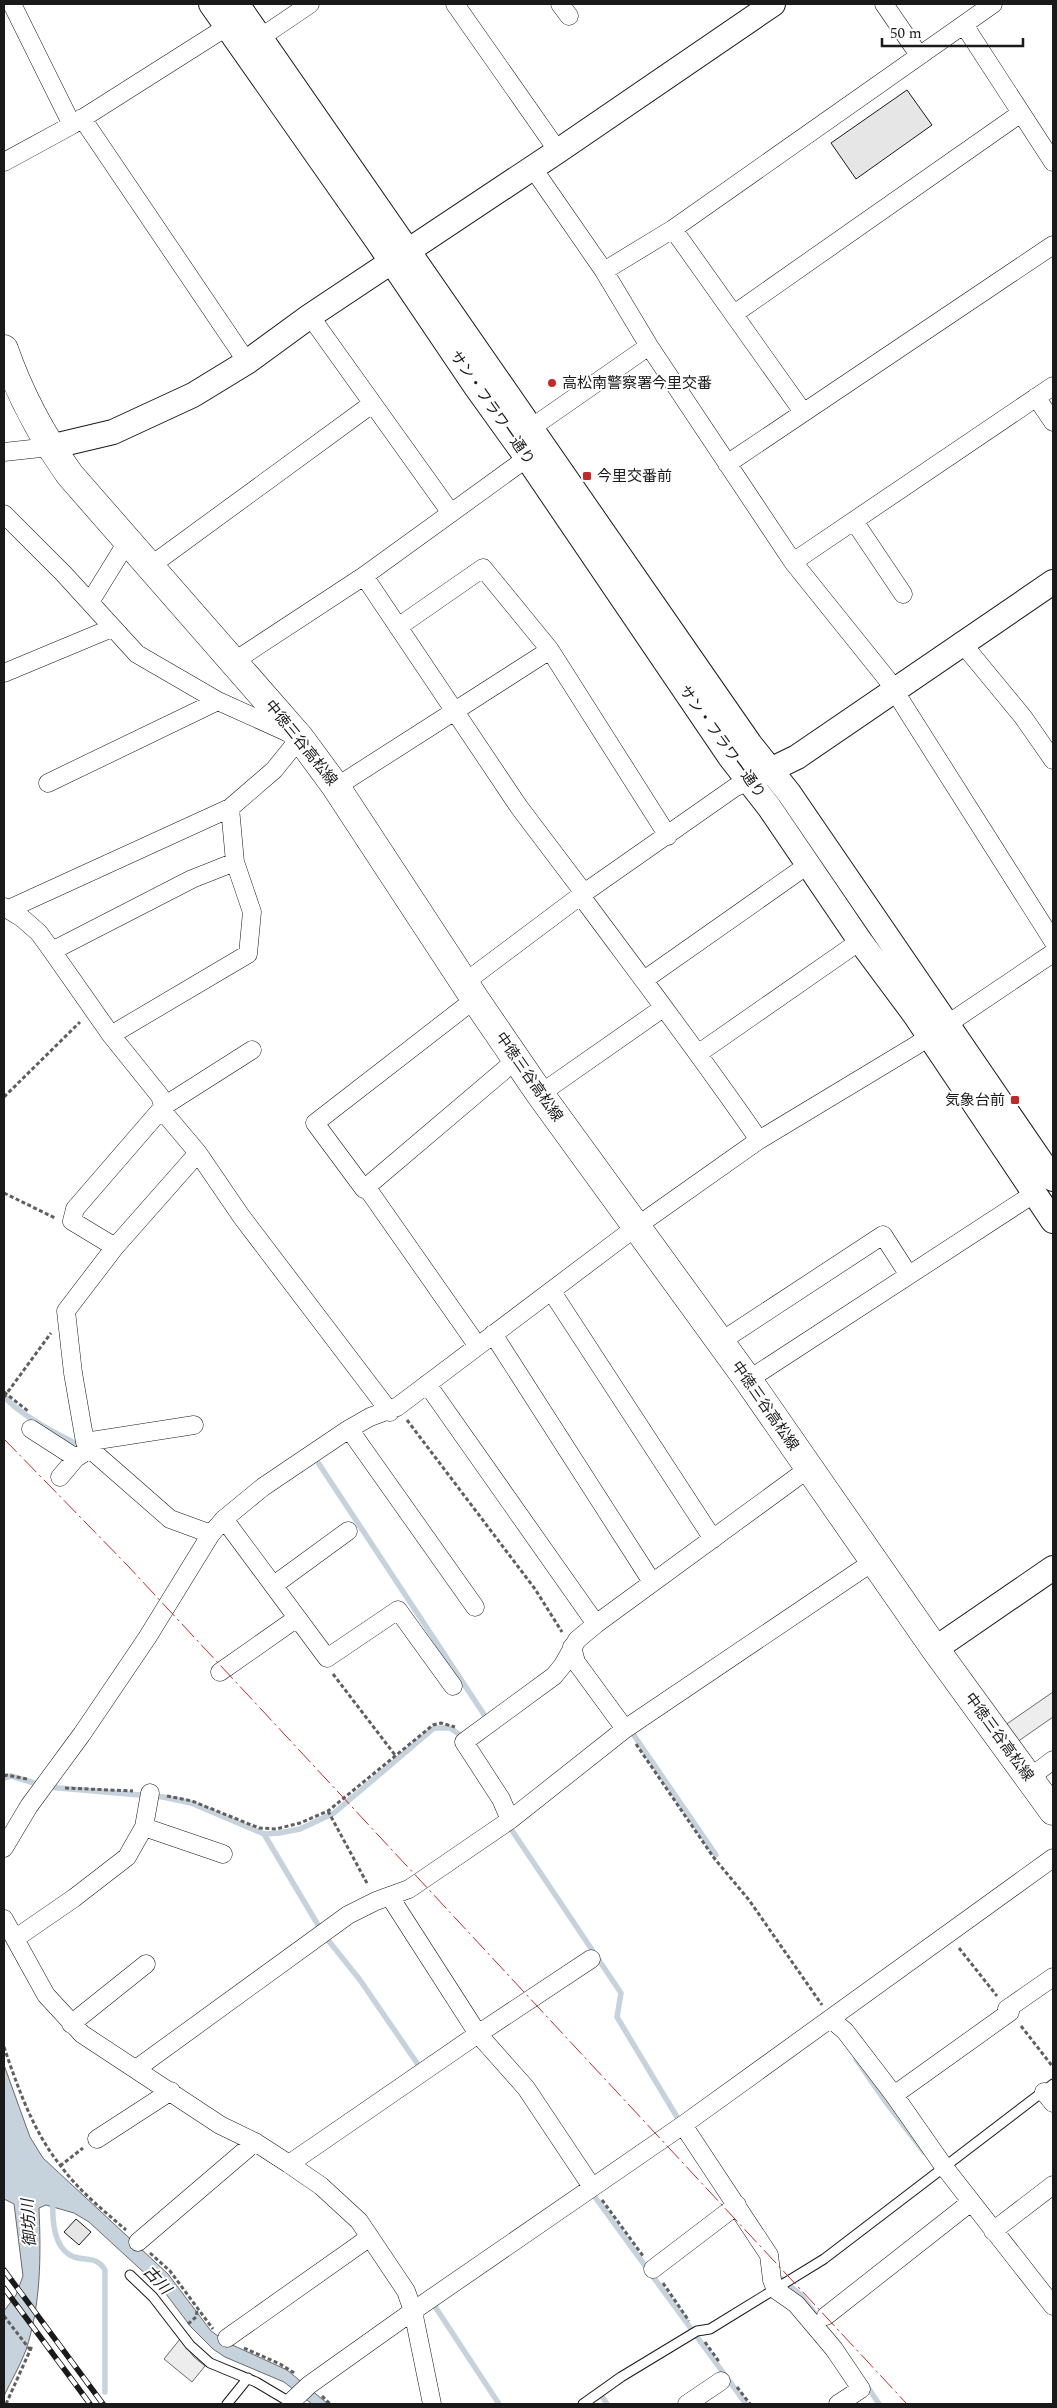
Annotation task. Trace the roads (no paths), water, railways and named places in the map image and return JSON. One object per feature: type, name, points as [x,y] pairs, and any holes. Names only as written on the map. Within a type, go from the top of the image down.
[{"type":"main road","name":"中徳三谷高松線","points":[[4,349],[16,385],[50,447],[70,475],[300,738],[336,787],[516,1060],[748,1380],[808,1469],[935,1649],[1053,1811]]},
{"type":"street","points":[[12,4],[77,122],[247,362]]},
{"type":"street","name":"サン・フラワー通り","points":[[211,4],[236,16],[251,44],[399,256],[524,442],[750,744],[760,775],[809,864],[860,941],[937,1030]]},
{"type":"street","points":[[251,44],[310,4]]},
{"type":"street","points":[[455,4],[558,151]]},
{"type":"street","points":[[4,452],[50,447],[113,432],[144,420],[193,395],[247,362],[310,316],[558,151],[773,4]]},
{"type":"street","points":[[884,4],[919,55]]},
{"type":"street","points":[[604,271],[673,229],[993,4]]},
{"type":"street","points":[[4,162],[77,122],[236,16]]},
{"type":"street","points":[[964,25],[1053,162]]},
{"type":"street","points":[[734,314],[1021,114]]},
{"type":"street","points":[[532,167],[604,271],[649,346],[793,562],[894,690],[1053,941]]},
{"type":"street","points":[[673,229],[803,412]]},
{"type":"street","points":[[727,464],[1053,245]]},
{"type":"street","points":[[310,316],[451,514]]},
{"type":"street","points":[[232,662],[364,576],[451,514],[524,442],[649,346]]},
{"type":"street","points":[[793,562],[1053,386]]},
{"type":"street","points":[[1036,398],[1053,422]]},
{"type":"street","points":[[149,567],[372,404]]},
{"type":"street","points":[[4,514],[90,602],[137,654],[218,701],[300,738],[274,770],[230,808],[6,908],[39,933],[111,1035],[160,1096],[166,1114],[198,1153],[241,1216],[394,1409]]},
{"type":"street","points":[[854,521],[903,594]]},
{"type":"street","points":[[90,602],[127,542]]},
{"type":"street","points":[[398,627],[483,568],[550,650],[668,836]]},
{"type":"street","points":[[364,576],[519,807],[663,1008],[699,1053],[759,1140]]},
{"type":"street","points":[[477,1345],[367,1188],[364,1189],[315,1123],[582,894],[668,836],[734,788],[797,757],[1053,582]]},
{"type":"street","points":[[4,673],[112,628]]},
{"type":"street","points":[[962,643],[1023,718],[1053,760]]},
{"type":"street","points":[[336,787],[550,650]]},
{"type":"street","points":[[48,783],[218,701]]},
{"type":"street","name":"サン・フラワー通り","points":[[760,775],[789,793],[937,1030],[1044,1186],[1053,1221]]},
{"type":"street","points":[[111,1035],[248,954],[252,912],[235,862],[230,808]]},
{"type":"street","points":[[52,950],[192,879],[235,862]]},
{"type":"street","points":[[644,980],[809,864]]},
{"type":"street","points":[[699,1053],[860,941]]},
{"type":"street","points":[[4,1848],[29,1806],[46,1785],[147,1638],[211,1534],[224,1519],[263,1487],[349,1429],[370,1417],[394,1409],[636,1227],[759,1140],[937,1030],[1053,952]]},
{"type":"street","points":[[540,1094],[663,1008]]},
{"type":"street","points":[[115,1247],[72,1222],[75,1209],[164,1106],[252,1050]]},
{"type":"street","points":[[367,1188],[516,1060]]},
{"type":"street","points":[[84,1450],[66,1311],[115,1247],[198,1153]]},
{"type":"street","points":[[748,1380],[1044,1186]]},
{"type":"street","points":[[720,1342],[883,1235],[908,1274]]},
{"type":"street","points":[[552,1292],[713,1539]]},
{"type":"street","points":[[494,1334],[652,1582]]},
{"type":"street","points":[[427,1384],[596,1624]]},
{"type":"street","points":[[60,1477],[84,1450],[194,1425]]},
{"type":"street","points":[[31,1429],[84,1450],[170,1519],[211,1534]]},
{"type":"street","points":[[349,1429],[475,1607]]},
{"type":"street","points":[[510,1820],[500,1798],[464,1742],[554,1676],[563,1665],[572,1647],[596,1624],[808,1469]]},
{"type":"street","points":[[224,1519],[327,1658],[398,1610],[453,1686]]},
{"type":"street","points":[[274,1585],[348,1531]]},
{"type":"street","points":[[136,2069],[348,1915],[415,1885],[510,1820],[625,1729],[874,1561]]},
{"type":"street","points":[[935,1649],[1049,1573]]},
{"type":"street","points":[[220,1672],[297,1618]]},
{"type":"street","points":[[572,1647],[576,1662],[625,1729]]},
{"type":"street","points":[[1028,1779],[1053,1760]]},
{"type":"street","points":[[16,1938],[74,1898],[127,1857],[144,1826],[150,1794]]},
{"type":"street","points":[[144,1826],[223,1854]]},
{"type":"street","points":[[298,2397],[413,2311],[684,2126],[1053,1858]]},
{"type":"street","points":[[383,1899],[478,2034],[526,2088],[592,2187]]},
{"type":"street","points":[[4,1919],[46,1995],[72,2024],[101,2048],[220,2125],[255,2142],[289,2164],[343,2205],[359,2221],[406,2291],[413,2311],[432,2404]]},
{"type":"street","points":[[289,2164],[591,1959]]},
{"type":"street","points":[[72,2024],[146,1964]]},
{"type":"street","points":[[894,2095],[1053,1977]]},
{"type":"street","points":[[832,2020],[845,2032],[894,2095],[945,2168],[1053,2306]]},
{"type":"street","points":[[97,2139],[170,2091]]},
{"type":"street","points":[[684,2126],[769,2255],[772,2280],[776,2290],[796,2304],[834,2349],[861,2389],[838,2404]]},
{"type":"street","points":[[138,2242],[255,2142]]},
{"type":"street","points":[[993,2231],[1053,2185]]},
{"type":"street","points":[[826,2316],[971,2202]]},
{"type":"street","points":[[653,2269],[737,2205]]},
{"type":"street","points":[[226,2338],[370,2237]]},
{"type":"street","points":[[687,2404],[726,2377]]},
{"type":"lane","points":[[583,2404],[621,2377],[697,2331],[710,2329],[824,2259],[945,2168],[1050,2093]]},
{"type":"lane","points":[[130,2275],[153,2297],[203,2357],[223,2369],[298,2397]]},
{"type":"lane","points":[[227,2404],[248,2378]]},
{"type":"water","points":[[4,2065],[30,2137],[43,2158],[168,2274],[211,2331],[228,2343],[287,2370],[328,2404],[312,2404],[284,2382],[225,2357],[213,2349],[191,2327],[163,2290],[89,2222],[74,2213],[46,2205],[39,2208],[39,2280],[35,2315],[24,2356],[4,2396],[4,2311],[16,2295],[23,2276],[14,2204],[4,2199]]},
{"type":"waterway","points":[[4,1396],[30,1418],[83,1447]]},
{"type":"waterway","points":[[319,1464],[487,1719],[485,1720]]},
{"type":"waterway","points":[[47,1787],[163,1797],[191,1803],[264,1834],[279,1833],[300,1829],[334,1813],[434,1728],[450,1728],[466,1739]]},
{"type":"waterway","points":[[631,1731],[716,1855]]},
{"type":"waterway","points":[[4,1778],[11,1776],[41,1785]]},
{"type":"waterway","points":[[511,1829],[621,1993],[617,2017],[677,2117]]},
{"type":"waterway","points":[[264,1834],[318,1925]]},
{"type":"waterway","points":[[328,1940],[360,1980],[419,2066]]},
{"type":"waterway","points":[[856,2059],[924,2152]]},
{"type":"waterway","points":[[592,2193],[746,2404]]},
{"type":"waterway","points":[[53,2200],[55,2233],[62,2247],[74,2257],[99,2263],[105,2270],[105,2392]]},
{"type":"waterway","points":[[780,2278],[800,2294],[819,2319]]},
{"type":"waterway","points":[[434,2305],[499,2404]]},
{"type":"waterway","points":[[865,2383],[879,2404]]},
{"type":"waterway","points":[[597,2398],[601,2395],[607,2404]]},
{"type":"railway","points":[[4,2270],[103,2404]]},
{"type":"railway","points":[[4,2288],[90,2404]]},
{"type":"place","name":"高松南警察署今里交番","points":[[552,383]]},
{"type":"place","name":"今里交番前","points":[[587,476]]},
{"type":"place","name":"気象台前","points":[[1015,1100]]},
{"type":"water label","name":"御坊川","points":[[29,2223]]},
{"type":"water label","name":"古川","points":[[157,2280]]}]
